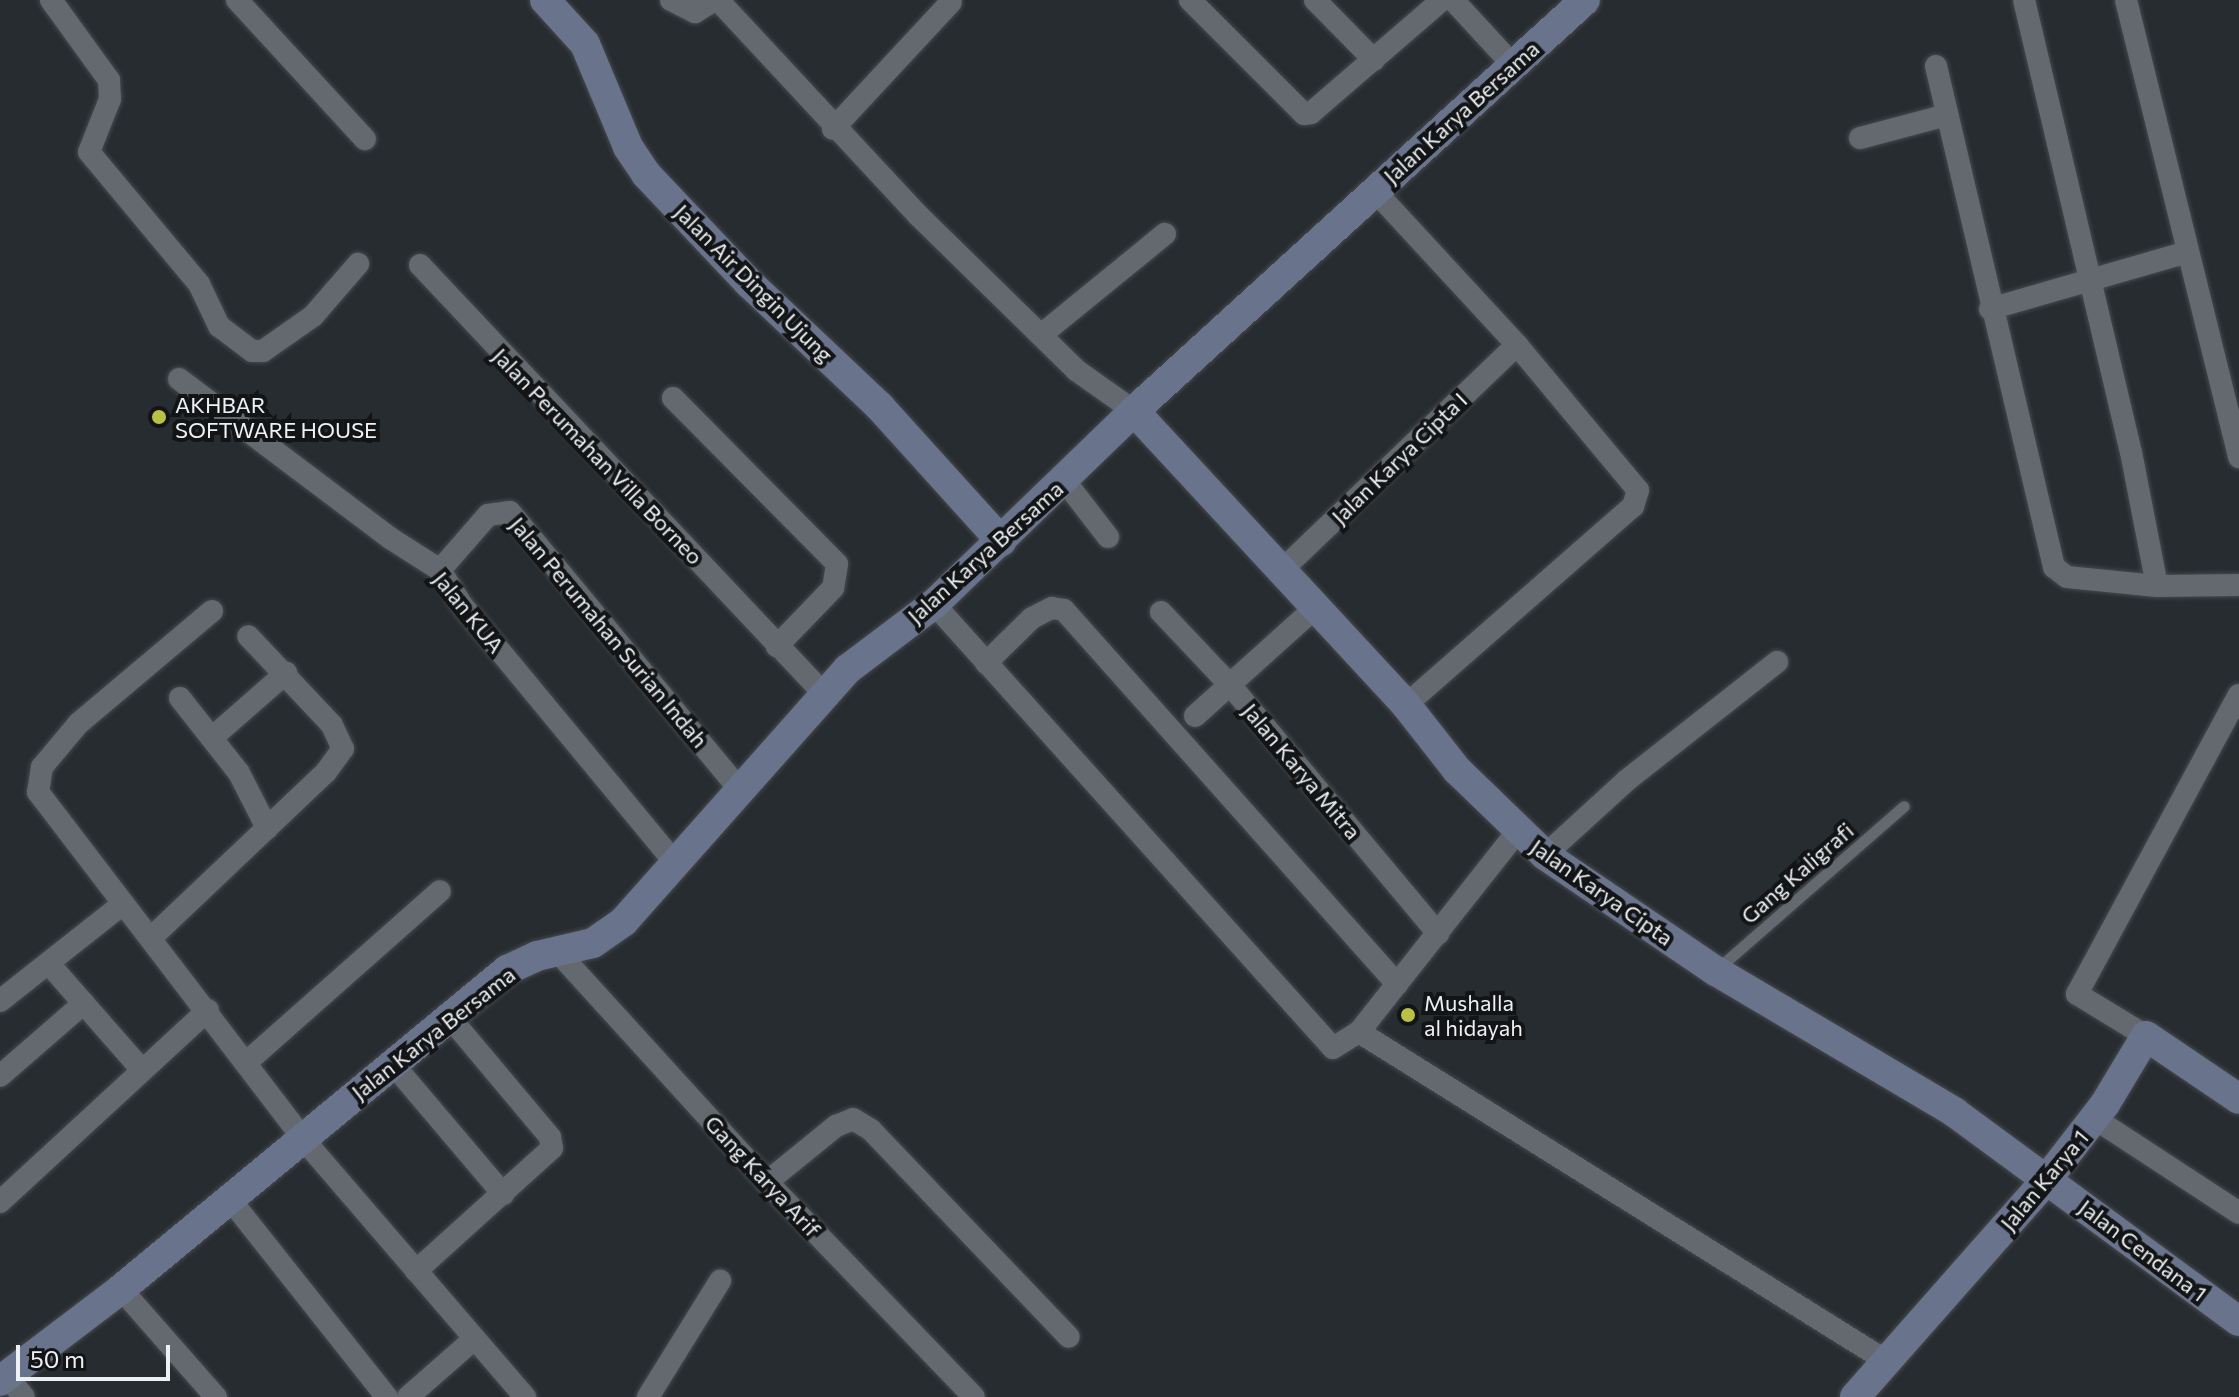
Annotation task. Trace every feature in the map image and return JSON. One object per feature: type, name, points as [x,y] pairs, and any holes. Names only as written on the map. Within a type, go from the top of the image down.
[{"type":"street","points":[[51,0],[109,80],[110,99],[91,140],[94,160],[199,284],[219,326],[252,351],[277,345],[313,316],[358,264]]},
{"type":"street","points":[[237,0],[365,139]]},
{"type":"street","name":"Jalan Air Dingin Ujung","points":[[545,0],[585,44],[628,147],[646,174],[749,283],[880,407],[1001,541]]},
{"type":"street","points":[[671,0],[695,12],[716,0],[833,129],[1076,370],[1134,411]]},
{"type":"street","points":[[1190,0],[1304,114],[1311,113],[1442,0]]},
{"type":"street","points":[[1315,0],[1374,60]]},
{"type":"street","points":[[1453,0],[1513,65]]},
{"type":"street","name":"Jalan Karya Bersama","points":[[10,1384],[229,1198],[304,1140],[392,1063],[451,1019],[507,970],[556,950],[593,943],[624,921],[848,669],[934,604],[1134,411],[1585,0]]},
{"type":"street","points":[[2024,0],[2157,586]]},
{"type":"street","points":[[2126,0],[2187,252],[2229,379],[2239,457]]},
{"type":"street","points":[[833,129],[951,2]]},
{"type":"street","points":[[1936,66],[1990,309],[2054,567],[2067,577],[2157,586],[2239,585]]},
{"type":"street","points":[[1860,138],[1947,115]]},
{"type":"street","points":[[1374,190],[1517,345],[1638,490],[1638,498],[1508,621],[1406,705]]},
{"type":"street","points":[[1041,335],[1165,234]]},
{"type":"street","points":[[1990,309],[2187,252]]},
{"type":"street","name":"Jalan Perumahan Villa Borneo","points":[[420,265],[825,695]]},
{"type":"street","name":"Jalan Karya Cipta I","points":[[1282,570],[1517,345]]},
{"type":"street","name":"Jalan KUA","points":[[179,379],[390,538],[440,570],[461,604],[676,864]]},
{"type":"street","points":[[673,398],[837,564],[833,588],[777,646]]},
{"type":"street","name":"Jalan Karya Cipta","points":[[1134,411],[1406,705],[1457,770],[1517,832],[1545,855],[1716,971],[1954,1112],[2047,1179]]},
{"type":"street","points":[[1064,480],[1108,537]]},
{"type":"street","name":"Jalan Perumahan Surian Indah","points":[[440,570],[488,515],[510,512],[739,789]]},
{"type":"street","points":[[934,604],[1333,1048],[1344,1046],[1359,1032],[1517,832]]},
{"type":"street","points":[[1195,716],[1316,607]]},
{"type":"street","points":[[986,663],[1032,618],[1052,608],[1064,610],[1397,984]]},
{"type":"street","points":[[212,611],[78,724],[42,767],[38,792],[248,1061],[304,1140],[525,1397]]},
{"type":"street","name":"Jalan Karya Mitra","points":[[1161,612],[1231,686],[1438,934]]},
{"type":"street","points":[[151,938],[267,828],[343,749],[332,725],[248,636]]},
{"type":"street","points":[[1545,855],[1627,780],[1777,662]]},
{"type":"street","points":[[214,736],[286,673]]},
{"type":"street","points":[[2239,695],[2077,994],[2239,1099]]},
{"type":"street","points":[[180,698],[214,736],[267,828]]},
{"type":"street","points":[[248,1061],[440,891]]},
{"type":"street","points":[[0,1001],[50,965],[123,904]]},
{"type":"street","name":"Gang Karya Arif","points":[[556,950],[767,1182],[974,1397]]},
{"type":"street","points":[[50,965],[141,1069]]},
{"type":"street","points":[[0,1076],[84,1003]]},
{"type":"street","points":[[0,1202],[208,1010]]},
{"type":"street","points":[[416,1271],[550,1152],[550,1137],[451,1019]]},
{"type":"street","points":[[1359,1032],[1888,1362]]},
{"type":"street","name":"Jalan Karya 1","points":[[1855,1397],[2047,1179],[2094,1118],[2146,1036]]},
{"type":"street","points":[[392,1063],[503,1194]]},
{"type":"street","points":[[2094,1118],[2239,1213]]},
{"type":"street","points":[[767,1182],[836,1126],[853,1119],[871,1130],[1069,1337]]},
{"type":"street","name":"Jalan Cendana 1","points":[[2047,1179],[2239,1321]]},
{"type":"street","points":[[229,1198],[391,1397],[474,1339]]},
{"type":"street","points":[[648,1397],[720,1281]]},
{"type":"street","points":[[121,1289],[216,1397]]},
{"type":"lane","name":"Gang Kaligrafi","points":[[1716,971],[1904,806]]},
{"type":"place","name":"AKHBAR SOFTWARE HOUSE","points":[[159,417]]},
{"type":"place","name":"Mushalla al hidayah","points":[[1408,1015]]}]
